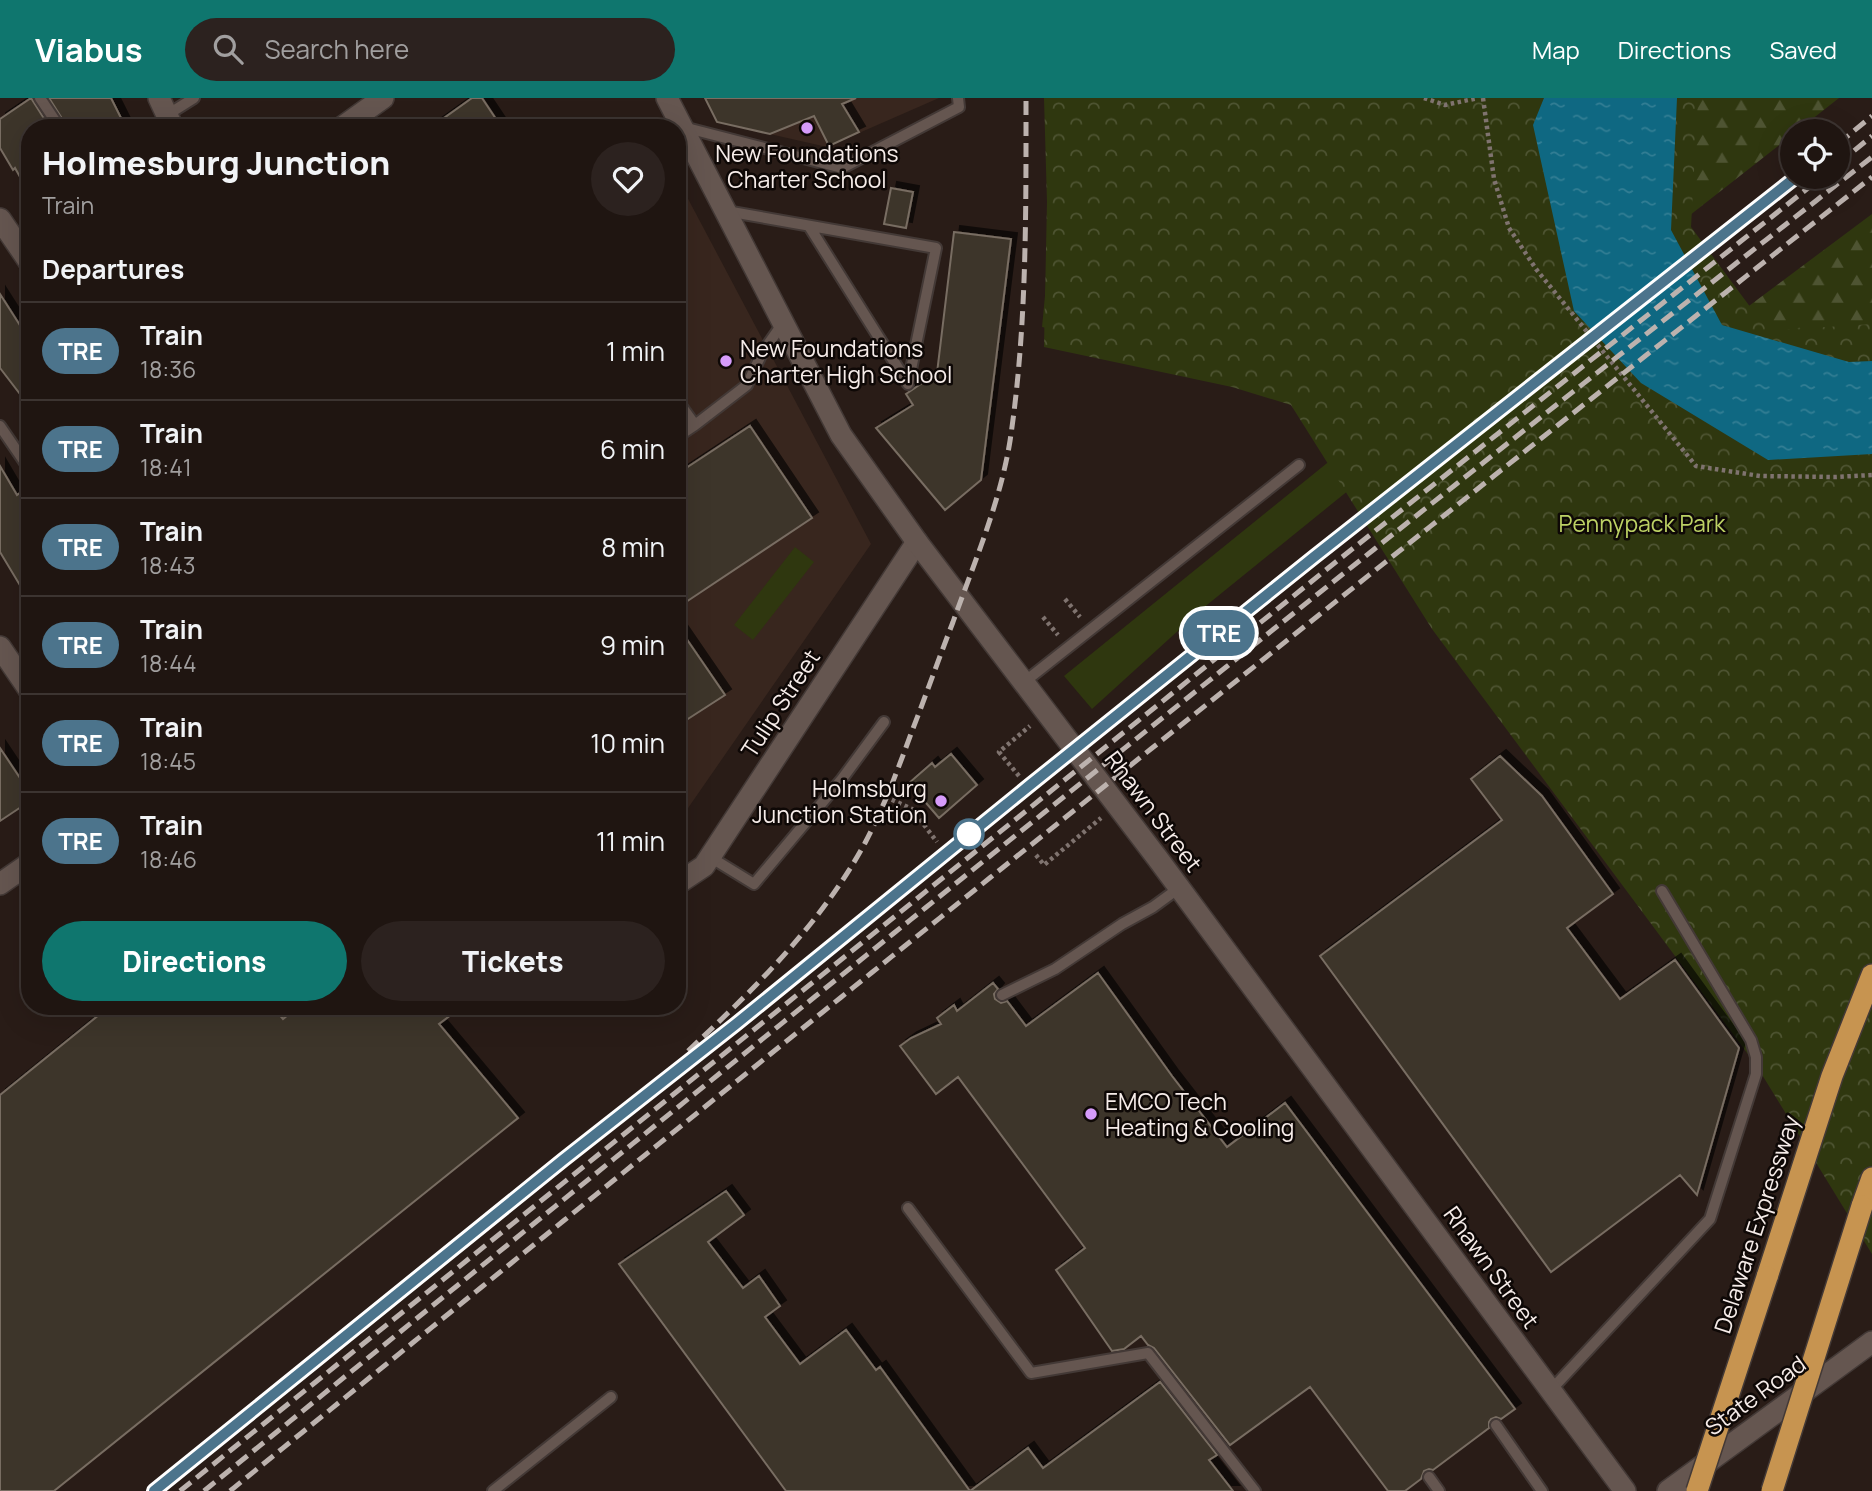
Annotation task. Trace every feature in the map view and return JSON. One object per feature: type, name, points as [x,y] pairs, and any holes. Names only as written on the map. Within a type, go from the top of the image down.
[{"type":"highway","name":"Delaware Expressway","points":[[1697,1491],[1832,1076],[1872,975]]},
{"type":"highway","points":[[1773,1491],[1872,1178]]},
{"type":"main road","points":[[354,119],[383,98]]},
{"type":"main road","name":"Rhawn Street","points":[[667,98],[678,119]]},
{"type":"main road","name":"Rhawn Street","points":[[686,135],[841,435],[917,542],[1180,888],[1625,1491]]},
{"type":"main road","points":[[0,219],[21,250]]},
{"type":"main road","name":"Tulip Street","points":[[686,878],[704,866],[917,542]]},
{"type":"main road","points":[[0,647],[21,678]]},
{"type":"main road","points":[[2,877],[21,868]]},
{"type":"main road","name":"State Road","points":[[1668,1491],[1872,1342]]},
{"type":"lane","points":[[40,98],[54,119]]},
{"type":"lane","points":[[166,114],[194,98]]},
{"type":"lane","points":[[686,128],[842,168],[959,107],[958,98]]},
{"type":"lane","points":[[726,211],[936,248],[908,384],[809,226]]},
{"type":"lane","points":[[686,432],[747,385],[762,353],[783,323]]},
{"type":"lane","points":[[686,412],[695,425]]},
{"type":"lane","points":[[0,426],[21,457]]},
{"type":"lane","points":[[1023,683],[1299,465]]},
{"type":"lane","points":[[710,857],[754,884],[842,779],[884,722]]},
{"type":"lane","points":[[1002,995],[1055,969],[1180,888]]},
{"type":"lane","points":[[1551,1390],[1710,1219],[1756,1074],[1756,1057],[1751,1040],[1662,891]]},
{"type":"lane","points":[[908,1208],[1031,1373],[1148,1353],[1255,1491]]},
{"type":"lane","points":[[493,1491],[611,1397]]},
{"type":"lane","points":[[1496,1425],[1542,1491]]},
{"type":"lane","points":[[1429,1477],[1439,1491]]},
{"type":"path","points":[[1424,98],[1445,105],[1481,98],[1494,179],[1509,228],[1536,269],[1696,466],[1760,476],[1872,475]]},
{"type":"path","points":[[1018,735],[999,752],[1019,776]]},
{"type":"path","points":[[842,779],[878,792],[912,809],[937,842]]},
{"type":"path","points":[[1036,855],[1044,865],[1087,831]]},
{"type":"shaded area","name":"New Foundations Charter School","points":[[705,98],[939,98],[827,147],[717,122]]},
{"type":"shaded area","name":"New Foundations Charter High School","points":[[686,195],[871,544],[686,811]]},
{"type":"green space","name":"Pennypack Park","points":[[1044,98],[1698,98],[1691,227],[1768,331],[1872,324],[1872,1254],[1756,1065],[1432,629],[1291,405],[1232,387],[1044,347],[1047,202]]},
{"type":"green space","points":[[1677,98],[1839,98],[1812,119],[1780,119],[1780,144],[1671,230]]},
{"type":"green space","points":[[1872,214],[1872,361],[1722,326]]},
{"type":"green space","points":[[1051,233],[1254,271],[1328,360],[1391,456],[1202,609],[1092,709],[1064,676],[1337,455],[1284,381],[1042,327]]},
{"type":"green space","points":[[795,547],[814,562],[753,640],[734,625]]},
{"type":"water","points":[[1544,98],[1677,98],[1671,230],[1722,325],[1849,362],[1872,361],[1872,454],[1768,460],[1641,383],[1574,311],[1533,125]]},
{"type":"building","points":[[31,98],[44,119],[21,119],[21,179],[0,148],[0,119]]},
{"type":"building","points":[[49,98],[111,98],[122,119],[62,119]]},
{"type":"building","points":[[472,98],[482,98],[496,119],[443,119]]},
{"type":"building","name":"New Foundations Charter School","points":[[705,98],[856,98],[842,104],[859,132],[829,146],[814,116],[770,134],[717,122]]},
{"type":"building","points":[[891,188],[913,192],[906,228],[884,224]]},
{"type":"building","points":[[954,232],[1011,239],[981,480],[945,510],[876,428],[913,405],[906,394],[937,373]]},
{"type":"building","points":[[0,294],[21,327],[21,395],[0,368]]},
{"type":"building","name":"New Foundations Charter High School","points":[[750,426],[812,518],[686,602],[686,468]]},
{"type":"building","points":[[0,466],[17,495],[21,492],[21,587],[0,552]]},
{"type":"building","points":[[686,638],[725,695],[686,720]]},
{"type":"building","points":[[0,748],[21,780],[21,807],[0,821]]},
{"type":"building","name":"Holmsburg Junction Station","points":[[951,754],[977,785],[939,818],[909,783],[932,763],[935,767]]},
{"type":"building","points":[[1500,756],[1542,796],[1613,894],[1567,928],[1620,999],[1675,960],[1739,1048],[1697,1195],[1680,1175],[1551,1272],[1320,956],[1502,820],[1471,779]]},
{"type":"building","points":[[1098,973],[1227,1147],[1285,1103],[1515,1409],[1501,1419],[1491,1419],[1489,1428],[1433,1470],[1424,1471],[1421,1479],[1405,1491],[1388,1491],[1310,1387],[1230,1445],[1154,1348],[1141,1336],[1124,1349],[1112,1351],[1056,1270],[1085,1248],[958,1077],[936,1094],[900,1046],[941,1024],[937,1018],[954,1005],[957,1011],[993,983],[998,989],[994,994],[995,999],[1001,1003],[1007,1001],[1026,1026]]},
{"type":"building","points":[[99,1015],[280,1015],[283,1019],[288,1015],[451,1015],[439,1024],[518,1118],[54,1491],[0,1491],[0,1095]]},
{"type":"building","points":[[726,1191],[744,1215],[708,1242],[743,1288],[759,1276],[780,1306],[765,1317],[800,1364],[846,1330],[876,1370],[880,1367],[970,1491],[786,1491],[619,1264]]},
{"type":"building","points":[[1160,1382],[1217,1455],[1209,1460],[1233,1491],[970,1491],[1028,1448],[1043,1468]]},
{"type":"railway","points":[[688,1051],[785,954],[828,901],[865,843],[896,774],[986,533],[1006,464],[1020,356],[1026,98]]},
{"type":"railway","points":[[1850,134],[1872,116]]},
{"type":"railway","points":[[1850,154],[1872,136]]},
{"type":"railway","points":[[204,1491],[1035,820],[1452,487],[1872,157]]},
{"type":"railway","points":[[230,1491],[1048,831],[1872,177]]},
{"type":"railway","points":[[154,1491],[1314,557],[1781,189]]},
{"type":"railway","points":[[180,1491],[1327,569],[1807,189]]},
{"type":"train","name":"TRE","points":[[154,1491],[1314,557],[1781,189]]},
{"type":"place","name":"New Foundations Charter School","points":[[807,128]]},
{"type":"place","name":"New Foundations Charter High School","points":[[726,361]]},
{"type":"place","name":"Holmsburg Junction Station","points":[[941,801]]},
{"type":"place","name":"EMCO Tech Heating & Cooling","points":[[1091,1114]]}]
